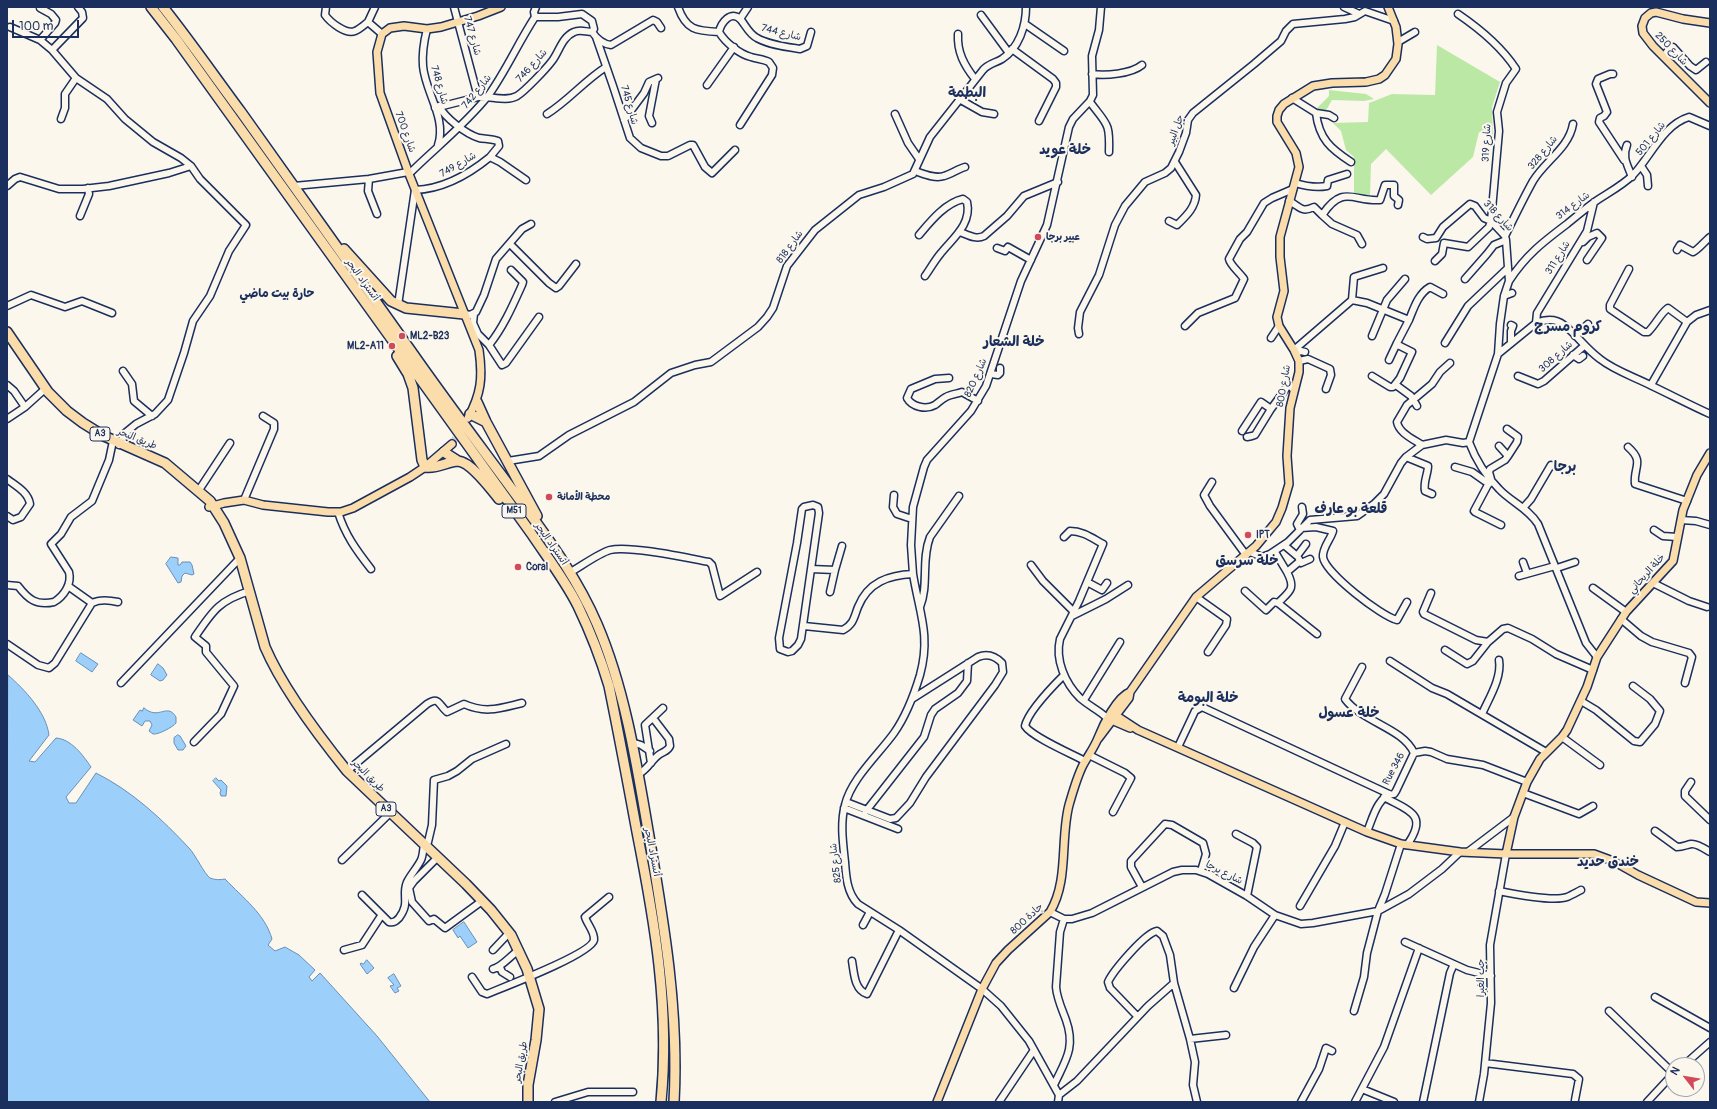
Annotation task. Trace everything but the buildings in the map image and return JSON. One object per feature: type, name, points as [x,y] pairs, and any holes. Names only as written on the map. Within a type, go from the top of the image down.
[{"type":"highway","name":"أتستراد البحر","points":[[150,7],[176,39],[519,518],[558,573],[578,606],[609,686],[652,911],[659,959],[664,1014],[664,1066],[661,1102]]},
{"type":"highway","name":"أتستراد البحر","points":[[163,7],[294,186],[410,351],[552,544],[586,600],[600,632],[620,691],[638,774],[665,930],[670,972],[674,1044],[674,1102]]},
{"type":"highway","points":[[331,238],[350,254],[391,301],[406,308],[464,314]]},
{"type":"highway","name":"طريق البحر","points":[[7,332],[44,390]]},
{"type":"highway","points":[[388,335],[395,352],[408,374],[413,388],[422,464],[425,468],[435,468],[458,461]]},
{"type":"highway","name":"طريق البحر","points":[[7,339],[28,373],[76,423],[163,466],[211,505]]},
{"type":"highway","points":[[477,402],[486,422],[552,544]]},
{"type":"highway","points":[[469,416],[486,422]]},
{"type":"highway","name":"طريق البحر","points":[[116,444],[165,463],[199,490],[224,523],[240,558],[265,647],[271,661],[290,694],[334,756],[347,771],[492,910],[509,933],[519,950],[539,1009],[536,1040],[528,1086],[528,1102]]},
{"type":"highway","points":[[444,452],[470,467],[519,518]]},
{"type":"main road","points":[[382,34],[390,28],[404,26],[427,29],[458,23],[501,7]]},
{"type":"main road","points":[[1296,355],[1279,326],[1277,317],[1284,291],[1280,257],[1280,237],[1299,167],[1296,153],[1278,122],[1277,116],[1279,110],[1292,98],[1313,86],[1332,83],[1366,82],[1379,79],[1385,75],[1396,60],[1398,42],[1394,21],[1388,7]]},
{"type":"main road","name":"شارع 250","points":[[1710,23],[1683,19],[1656,12],[1650,13],[1645,18],[1642,26],[1643,33],[1710,104]]},
{"type":"main road","name":"شارع 700","points":[[382,34],[377,52],[380,93],[409,173],[479,350],[482,371],[481,386],[477,402],[469,416]]},
{"type":"main road","name":"شارع 800","points":[[1098,739],[1124,695],[1130,692],[1196,597],[1248,553],[1266,536],[1276,522],[1287,496],[1288,420],[1299,372],[1296,355]]},
{"type":"main road","points":[[211,505],[244,500],[263,505],[338,512],[353,508],[425,468],[452,444]]},
{"type":"main road","name":"خلة الريحاني","points":[[1506,854],[1514,817],[1527,782],[1546,752],[1562,737],[1572,721],[1596,659],[1626,612],[1673,561],[1677,537],[1687,501],[1697,475],[1710,452]]},
{"type":"main road","points":[[1112,717],[1367,832],[1404,845],[1460,852],[1470,851],[1506,854],[1594,854],[1607,858],[1638,875],[1696,902],[1710,903]]},
{"type":"main road","name":"جادة 800","points":[[937,1102],[982,989],[996,963],[1008,950],[1050,912],[1056,901],[1061,876],[1064,833],[1069,805],[1076,782],[1098,739]]},
{"type":"street","points":[[52,50],[82,20],[82,12],[78,7]]},
{"type":"street","points":[[326,7],[325,15],[328,19],[348,32],[355,31],[368,22],[375,7]]},
{"type":"street","name":"شارع 747","points":[[454,7],[478,97]]},
{"type":"street","points":[[536,7],[534,12],[536,18],[582,14],[592,21],[594,35],[604,43],[611,45],[653,20],[657,22],[661,28]]},
{"type":"street","points":[[678,7],[686,23],[692,28],[697,30],[718,32],[734,47],[749,57],[769,62],[774,70],[740,126]]},
{"type":"street","points":[[718,32],[720,26],[726,19],[732,16],[740,19],[748,7]]},
{"type":"street","points":[[965,167],[955,170],[945,176],[937,177],[915,170],[930,137],[975,79],[986,66],[999,61],[1011,51],[1025,24],[1026,7]]},
{"type":"street","points":[[1101,7],[1099,30],[1092,56],[1093,90],[1090,102],[1108,126],[1110,133],[1109,152]]},
{"type":"street","points":[[1344,7],[1359,14]]},
{"type":"street","points":[[40,8],[51,14],[56,20],[40,40]]},
{"type":"street","name":"جل البير","points":[[1080,334],[1078,328],[1080,312],[1099,275],[1115,225],[1125,206],[1140,186],[1151,178],[1168,170],[1175,162],[1184,139],[1188,120],[1193,113],[1254,64],[1281,40],[1291,26],[1296,24],[1355,16],[1365,11],[1394,21]]},
{"type":"street","name":"شارع 319","points":[[1458,14],[1478,28],[1507,54],[1516,69],[1506,84],[1497,112],[1499,130],[1491,221]]},
{"type":"street","points":[[981,15],[1011,51],[1053,79],[1056,83],[1056,87],[1039,121]]},
{"type":"street","name":"شارع 742","points":[[409,173],[437,146],[461,127],[488,96],[503,75],[521,40],[536,18]]},
{"type":"street","name":"شارع 744","points":[[740,19],[748,30],[757,38],[791,48],[800,49],[807,46],[812,32]]},
{"type":"street","points":[[368,22],[382,34]]},
{"type":"street","points":[[1025,24],[1064,50]]},
{"type":"street","points":[[7,585],[18,586],[31,600],[51,603],[59,599],[68,586],[70,577],[69,572],[51,544],[61,534],[71,517],[92,501],[116,444],[132,427],[152,416],[162,408],[168,400],[184,354],[193,321],[210,296],[229,251],[246,226],[218,195],[200,179],[191,166],[181,158],[153,142],[125,119],[107,99],[76,78],[52,50],[40,40],[8,27]]},
{"type":"street","name":"شارع 748","points":[[427,29],[423,48],[423,67],[437,107],[440,130],[440,137],[437,146]]},
{"type":"street","name":"شارع 746","points":[[478,97],[488,96],[507,99],[517,96],[549,64],[568,35],[578,31],[594,35]]},
{"type":"street","points":[[1398,42],[1415,32]]},
{"type":"street","points":[[958,34],[958,45],[964,63],[975,79]]},
{"type":"street","name":"شارع 745","points":[[594,35],[628,135],[633,142],[641,148],[657,155],[664,156],[693,145],[705,167],[712,173],[735,150]]},
{"type":"street","points":[[707,85],[734,47]]},
{"type":"street","points":[[1664,56],[1669,49],[1673,47],[1690,66],[1696,70],[1706,62]]},
{"type":"street","points":[[1092,74],[1103,76],[1134,69],[1142,65]]},
{"type":"street","points":[[547,114],[559,107],[587,79],[606,67]]},
{"type":"street","points":[[1613,74],[1598,79],[1596,84],[1607,112],[1600,118],[1599,122],[1624,160],[1632,177]]},
{"type":"street","points":[[61,119],[65,108],[65,94],[76,78]]},
{"type":"street","points":[[624,120],[644,94],[649,82],[657,78],[649,116],[652,124]]},
{"type":"street","points":[[437,107],[478,97]]},
{"type":"street","points":[[1292,98],[1316,113],[1329,115],[1334,118]]},
{"type":"street","points":[[959,99],[982,112],[994,114]]},
{"type":"street","name":"شارع 820","points":[[914,574],[911,545],[912,519],[918,488],[927,460],[978,401],[991,374],[1014,299],[1047,225],[1058,182],[1069,127],[1076,115],[1090,102]]},
{"type":"street","points":[[437,107],[450,120],[470,135],[498,141],[499,146],[490,157]]},
{"type":"street","points":[[1316,113],[1320,131],[1325,140],[1333,150],[1351,162]]},
{"type":"street","points":[[895,114],[908,144],[920,159]]},
{"type":"street","name":"شارع 501","points":[[1632,177],[1663,136],[1682,119],[1689,117],[1710,126]]},
{"type":"street","name":"شارع 328","points":[[1505,238],[1532,182],[1563,146],[1573,124]]},
{"type":"street","points":[[1624,160],[1624,153],[1627,144]]},
{"type":"street","name":"شارع 749","points":[[416,190],[433,189],[451,182],[490,157],[526,180]]},
{"type":"street","points":[[1169,221],[1177,225],[1194,206],[1196,201],[1196,196],[1175,162]]},
{"type":"street","points":[[7,186],[20,177],[59,189],[109,186],[169,173],[191,166]]},
{"type":"street","points":[[1641,166],[1647,175],[1648,186]]},
{"type":"street","name":"شارع 818","points":[[508,461],[539,456],[569,435],[634,402],[671,373],[695,365],[711,362],[727,351],[758,327],[767,317],[776,299],[787,266],[820,225],[859,195],[884,187],[913,174],[915,170]]},
{"type":"street","points":[[294,186],[369,179],[409,173]]},
{"type":"street","points":[[1185,326],[1198,313],[1234,298],[1244,279],[1239,271],[1231,264],[1229,259],[1240,239],[1247,232],[1264,203],[1294,186],[1323,187],[1327,186],[1328,180],[1342,177],[1347,174]]},
{"type":"street","name":"شارع 314","points":[[1509,281],[1526,258],[1540,244],[1594,202],[1632,177]]},
{"type":"street","points":[[369,179],[368,191],[377,214]]},
{"type":"street","points":[[960,232],[980,238],[984,236],[1007,216],[1024,196],[1058,182]]},
{"type":"street","points":[[1322,215],[1334,202],[1345,197],[1354,196],[1374,201],[1380,200],[1385,185],[1388,184],[1394,184],[1394,196],[1399,200],[1398,205]]},
{"type":"street","points":[[80,216],[89,194],[88,188]]},
{"type":"street","points":[[398,305],[416,190]]},
{"type":"street","points":[[919,236],[945,209],[963,199],[968,202],[965,221],[960,232],[940,254],[925,276]]},
{"type":"street","points":[[1290,201],[1306,211],[1314,207],[1332,224],[1357,235],[1362,244]]},
{"type":"street","name":"شارع 311","points":[[1536,323],[1537,312],[1587,231],[1594,202]]},
{"type":"street","name":"شارع 318","points":[[1423,237],[1427,239],[1436,238],[1443,227],[1468,204],[1473,205],[1484,218],[1491,221],[1505,238],[1509,281],[1504,296],[1498,354],[1469,442]]},
{"type":"street","points":[[1435,261],[1442,254],[1444,243],[1468,247],[1489,226],[1491,221]]},
{"type":"street","points":[[531,224],[522,229],[496,259],[479,308],[474,314],[473,323],[478,334],[489,345],[500,364],[504,364],[539,317]]},
{"type":"street","points":[[1577,247],[1597,233],[1601,236],[1602,238],[1599,244],[1587,260]]},
{"type":"street","points":[[1677,250],[1680,245],[1693,252],[1710,237]]},
{"type":"street","points":[[1465,279],[1494,245],[1505,238]]},
{"type":"street","points":[[510,244],[549,283],[556,288],[576,264]]},
{"type":"street","points":[[997,248],[1005,250],[1008,247],[1031,260]]},
{"type":"street","points":[[1296,355],[1352,300],[1354,277],[1383,268]]},
{"type":"street","points":[[1445,343],[1468,306],[1508,268]]},
{"type":"street","points":[[1629,269],[1610,304],[1610,309],[1644,332],[1648,332],[1663,312],[1668,308],[1687,322]]},
{"type":"street","points":[[489,345],[495,338],[507,317],[523,282],[511,270]]},
{"type":"street","points":[[1372,336],[1382,309],[1390,295],[1405,279]]},
{"type":"street","points":[[1389,360],[1420,297],[1425,290],[1430,287],[1442,294]]},
{"type":"street","points":[[1504,296],[1512,293]]},
{"type":"street","points":[[7,306],[31,295],[65,307],[82,301],[112,313]]},
{"type":"street","points":[[1352,300],[1382,309],[1409,320]]},
{"type":"street","points":[[1651,385],[1687,322],[1696,315],[1710,310]]},
{"type":"street","points":[[464,314],[474,314]]},
{"type":"street","points":[[1498,354],[1536,323],[1542,320],[1554,320],[1563,324],[1600,360],[1668,395],[1710,414]]},
{"type":"street","points":[[1575,336],[1588,324]]},
{"type":"street","points":[[1511,325],[1513,326],[1511,331],[1516,340]]},
{"type":"street","points":[[1271,338],[1279,326]]},
{"type":"street","points":[[1372,376],[1390,387],[1396,384],[1406,368],[1412,352],[1398,345],[1397,342]]},
{"type":"street","name":"شارع 308","points":[[1518,376],[1538,384],[1544,381],[1584,346]]},
{"type":"street","points":[[1296,355],[1301,351],[1305,352]]},
{"type":"street","points":[[1296,355],[1330,369],[1331,375],[1326,389]]},
{"type":"street","points":[[1573,355],[1579,359],[1583,356]]},
{"type":"street","points":[[1422,445],[1398,428],[1397,422],[1408,405],[1415,404],[1440,372],[1450,363]]},
{"type":"street","points":[[991,374],[998,375],[1000,373],[1000,368]]},
{"type":"street","points":[[123,371],[132,384],[134,401],[152,416]]},
{"type":"street","points":[[949,378],[935,379],[911,389],[907,398],[910,404],[914,407],[934,405],[946,397],[962,392],[978,401]]},
{"type":"street","points":[[1396,384],[1410,396],[1415,404]]},
{"type":"street","points":[[7,385],[14,391],[26,407]]},
{"type":"street","points":[[1271,409],[1262,402],[1244,434],[1255,435],[1287,387],[1290,386],[1294,390]]},
{"type":"street","points":[[7,419],[26,407],[44,390]]},
{"type":"street","points":[[244,500],[274,429],[274,424],[263,416]]},
{"type":"street","points":[[1501,525],[1475,512],[1476,506],[1490,481],[1490,469],[1505,460],[1517,442],[1518,437],[1507,429]]},
{"type":"street","points":[[1212,482],[1204,495],[1210,506],[1248,553],[1262,556],[1275,552],[1310,520],[1357,516],[1365,511],[1384,494],[1401,462],[1406,456],[1422,445],[1446,440],[1463,443],[1469,442],[1490,481]]},
{"type":"street","points":[[199,490],[230,443]]},
{"type":"street","points":[[1499,446],[1508,456]]},
{"type":"street","points":[[1628,447],[1636,454],[1637,458],[1637,470],[1634,478],[1635,484],[1687,501]]},
{"type":"street","points":[[1406,456],[1428,466],[1428,473],[1424,488],[1425,491],[1432,494]]},
{"type":"street","points":[[1523,508],[1531,499],[1551,464],[1568,471]]},
{"type":"street","points":[[1455,467],[1472,472],[1490,481],[1531,514],[1538,524],[1586,643],[1596,659]]},
{"type":"street","points":[[7,479],[26,494],[29,498],[30,504],[21,517],[13,520],[7,516]]},
{"type":"street","points":[[894,495],[893,507],[897,514],[912,519]]},
{"type":"street","points":[[920,607],[924,597],[924,556],[927,544],[930,537],[958,496]]},
{"type":"street","points":[[812,505],[818,507],[819,514],[811,568],[801,639],[795,649],[788,652],[780,649],[779,638],[796,550],[802,509],[812,505]]},
{"type":"street","points":[[1300,529],[1297,524],[1303,514],[1302,507]]},
{"type":"street","points":[[338,512],[342,524],[357,552],[371,569]]},
{"type":"street","points":[[1681,520],[1710,525]]},
{"type":"street","points":[[1300,529],[1316,527],[1333,531],[1324,553],[1324,559],[1337,577],[1373,606],[1397,620],[1407,602]]},
{"type":"street","points":[[1654,530],[1663,536],[1677,537]]},
{"type":"street","points":[[1064,537],[1070,532],[1076,531],[1087,534],[1103,544],[1073,614],[1060,639],[1059,645],[1061,667],[1064,675],[1084,700],[1112,717]]},
{"type":"street","points":[[1287,572],[1298,559],[1306,544]]},
{"type":"street","points":[[1284,545],[1301,563],[1310,559]]},
{"type":"street","points":[[830,592],[842,546]]},
{"type":"street","points":[[569,573],[608,551],[615,549],[662,554],[709,562],[712,565],[720,596],[757,572]]},
{"type":"street","points":[[1245,592],[1266,610],[1274,602],[1278,603],[1292,589],[1293,583],[1275,552]]},
{"type":"street","points":[[121,683],[240,558]]},
{"type":"street","points":[[1523,562],[1528,573]]},
{"type":"street","points":[[1519,576],[1575,562]]},
{"type":"street","points":[[1031,565],[1073,614]]},
{"type":"street","points":[[811,568],[835,570]]},
{"type":"street","points":[[804,626],[843,630],[849,627],[853,622],[862,600],[872,587],[896,574],[914,574]]},
{"type":"street","name":"شارع 825","points":[[914,574],[926,645],[923,665],[912,699],[898,728],[856,782],[845,805],[843,841],[847,882],[856,902],[899,930],[982,989],[1001,1006],[1029,1041],[1059,1095]]},
{"type":"street","points":[[1087,582],[1102,590],[1107,583]]},
{"type":"street","points":[[1653,584],[1689,601],[1707,607]]},
{"type":"street","points":[[1073,614],[1106,599],[1128,585]]},
{"type":"street","points":[[68,586],[92,603]]},
{"type":"street","points":[[1593,588],[1626,612]]},
{"type":"street","points":[[194,742],[221,714],[234,686],[206,652],[206,646],[195,637],[216,607],[240,594],[250,591]]},
{"type":"street","points":[[1431,593],[1423,612],[1424,614],[1476,640],[1488,642]]},
{"type":"street","points":[[1196,597],[1227,618],[1226,625],[1208,652]]},
{"type":"street","points":[[7,644],[38,665],[46,668],[52,667],[92,603],[111,600],[118,602]]},
{"type":"street","points":[[1278,603],[1317,634]]},
{"type":"street","points":[[1621,619],[1641,636],[1652,642],[1689,653],[1692,657],[1691,665],[1685,683]]},
{"type":"street","points":[[1445,650],[1468,664],[1473,661],[1488,642],[1503,629],[1508,628],[1547,649],[1593,670]]},
{"type":"street","points":[[1084,700],[1120,642]]},
{"type":"street","points":[[845,805],[890,818],[896,818],[910,803],[926,777],[995,685],[1003,672],[1002,663],[994,656],[988,655],[978,657],[912,699]]},
{"type":"street","points":[[1482,714],[1498,678],[1500,660]]},
{"type":"street","points":[[1390,661],[1432,688],[1448,694],[1546,752]]},
{"type":"street","points":[[866,811],[924,737],[931,715],[935,709],[958,692],[967,681],[968,663]]},
{"type":"street","points":[[1362,667],[1345,699],[1366,717],[1405,741],[1414,753],[1425,751],[1431,752],[1447,759],[1483,765],[1527,782]]},
{"type":"street","points":[[1064,675],[1049,690],[1027,720],[1025,726],[1048,741],[1124,773],[1131,778],[1113,812]]},
{"type":"street","points":[[1581,701],[1596,710],[1634,741],[1640,742],[1655,724],[1660,711],[1650,699],[1633,686]]},
{"type":"street","points":[[347,771],[388,735],[434,700],[437,700],[447,712],[464,704],[486,710],[522,703]]},
{"type":"street","points":[[1178,747],[1195,711],[1202,707],[1386,796],[1412,813],[1416,818],[1417,826],[1404,845],[1386,894],[1378,911],[1367,953],[1364,977],[1354,1011]]},
{"type":"street","points":[[651,763],[645,725],[663,708]]},
{"type":"street","points":[[638,774],[646,770],[658,755],[669,749],[670,746],[669,739],[653,718]]},
{"type":"street","points":[[1562,737],[1600,765]]},
{"type":"street","points":[[631,742],[644,746],[650,751]]},
{"type":"street","points":[[362,895],[381,916],[392,923],[397,921],[406,905],[405,887],[421,859],[424,845],[428,842],[432,825],[434,780],[457,771],[472,759],[506,744]]},
{"type":"street","name":"Rue 346","points":[[1367,832],[1376,810],[1386,796],[1394,794],[1396,791],[1414,753]]},
{"type":"street","points":[[1691,782],[1685,791],[1685,796],[1710,820]]},
{"type":"street","points":[[1523,793],[1579,814],[1585,812],[1593,806]]},
{"type":"street","points":[[845,805],[898,829]]},
{"type":"street","points":[[342,860],[390,813]]},
{"type":"street","points":[[1470,851],[1514,817]]},
{"type":"street","points":[[1300,906],[1327,861],[1345,822]]},
{"type":"street","points":[[1142,887],[1131,867],[1131,861],[1165,824],[1172,825],[1203,843],[1206,854],[1201,871]]},
{"type":"street","points":[[1655,831],[1677,847],[1695,844],[1710,852]]},
{"type":"street","points":[[1236,834],[1253,843],[1257,847],[1247,896]]},
{"type":"street","name":"شارع برجا","points":[[1064,919],[1072,919],[1087,915],[1109,906],[1125,895],[1173,872],[1182,870],[1201,871],[1247,896],[1274,915],[1301,924],[1325,922],[1378,911],[1409,894],[1442,869],[1460,852]]},
{"type":"street","name":"جب الغبرا","points":[[1479,1102],[1485,1063],[1491,1003],[1490,945],[1506,854]]},
{"type":"street","points":[[438,857],[409,888],[412,902],[429,921],[434,919],[444,928],[482,901]]},
{"type":"street","points":[[1499,891],[1558,898],[1567,897],[1581,890]]},
{"type":"street","points":[[472,977],[482,992],[487,994],[547,969],[590,947],[594,940],[593,934],[585,917],[609,898]]},
{"type":"street","points":[[863,925],[870,912]]},
{"type":"street","points":[[1050,912],[1064,919],[1060,932],[1056,987],[1057,995],[1070,1033],[1071,1043],[1067,1058],[1054,1086]]},
{"type":"street","points":[[1234,988],[1254,947],[1274,915]]},
{"type":"street","points":[[344,950],[362,945],[381,916]]},
{"type":"street","points":[[852,961],[858,987],[862,992],[867,994],[899,930]]},
{"type":"street","points":[[1138,1016],[1110,988],[1108,982],[1119,966],[1153,932],[1158,931],[1164,939],[1172,963],[1174,983],[1190,1039],[1195,1062],[1193,1085],[1197,1102]]},
{"type":"street","points":[[493,950],[509,933]]},
{"type":"street","points":[[1405,942],[1474,972],[1491,976]]},
{"type":"street","points":[[1355,1102],[1384,1047],[1418,948]]},
{"type":"street","points":[[510,977],[496,968],[519,950]]},
{"type":"street","points":[[1423,1102],[1450,973],[1454,964]]},
{"type":"street","points":[[1058,1102],[1059,1095],[1077,1081],[1138,1016],[1174,983]]},
{"type":"street","points":[[1655,997],[1710,1028]]},
{"type":"street","points":[[1609,1011],[1665,1066]]},
{"type":"street","points":[[1190,1039],[1226,1035]]},
{"type":"street","points":[[1693,1057],[1710,1042]]},
{"type":"street","points":[[1301,1102],[1319,1069],[1326,1048],[1332,1051]]},
{"type":"street","points":[[999,1102],[1034,1050]]},
{"type":"street","points":[[1485,1063],[1573,1074],[1579,1079],[1575,1100]]},
{"type":"street","points":[[1647,1102],[1665,1083]]},
{"type":"street","points":[[1362,1089],[1394,1102]]},
{"type":"street","points":[[555,1102],[588,1092],[633,1092]]},
{"type":"green space","points":[[1437,45],[1500,82],[1492,107],[1493,136],[1479,132],[1473,157],[1431,195],[1386,149],[1371,164],[1370,196],[1354,193],[1354,157],[1346,150],[1341,131],[1333,123],[1368,122],[1369,103],[1392,94],[1435,95]]},
{"type":"green space","points":[[1329,90],[1366,94],[1374,99],[1364,101],[1332,100],[1325,112],[1316,109],[1329,96]]},
{"type":"water","points":[[171,557],[178,558],[178,565],[182,562],[190,562],[194,574],[192,575],[185,573],[182,576],[181,582],[178,583],[166,564]]},
{"type":"water","points":[[81,653],[98,664],[92,672],[76,661]]},
{"type":"water","points":[[158,664],[163,668],[167,675],[160,681],[151,675]]},
{"type":"water","points":[[8,675],[34,702],[47,726],[49,735],[29,761],[35,762],[56,738],[72,744],[91,767],[66,797],[69,803],[76,803],[96,773],[122,788],[146,806],[189,848],[210,878],[219,880],[225,879],[253,907],[269,930],[272,939],[268,945],[275,951],[285,947],[299,955],[315,970],[309,977],[312,981],[320,973],[377,1036],[430,1102],[7,1102]]},
{"type":"water","points":[[144,708],[149,712],[154,713],[169,711],[176,717],[176,723],[172,727],[153,734],[149,731],[152,725],[150,721],[145,721],[142,726],[133,720],[140,710],[142,711]]},
{"type":"water","points":[[178,735],[186,746],[183,750],[178,750],[174,743],[174,738]]},
{"type":"water","points":[[216,778],[219,781],[221,780],[227,786],[226,796],[221,796],[221,790],[213,781]]},
{"type":"water","points":[[464,922],[477,942],[468,948],[460,936],[458,938],[453,930]]},
{"type":"water","points":[[367,960],[374,968],[367,974],[360,964],[363,964]]},
{"type":"water","points":[[394,974],[401,986],[397,988],[399,991],[395,993],[390,986],[394,985],[388,978]]},
{"type":"tunnel","points":[[452,444],[461,429]]},
{"type":"place","name":"عبير برجا","points":[[1038,237]]},
{"type":"place","name":"ML2-B23","points":[[402,336]]},
{"type":"place","name":"ML2-A11","points":[[392,346]]},
{"type":"place","name":"محطة الأمانة","points":[[549,497]]},
{"type":"place","name":"IPT","points":[[1248,535]]},
{"type":"place","name":"Coral","points":[[518,567]]},
{"type":"district","name":"البطمة","points":[[967,93]]},
{"type":"district","name":"خلة عويد","points":[[1065,150]]},
{"type":"district","name":"حارة بيت ماضي","points":[[277,294]]},
{"type":"district","name":"كروم مسرج","points":[[1568,327]]},
{"type":"district","name":"خلة الشعار","points":[[1014,342]]},
{"type":"district","name":"برجا","points":[[1565,467]]},
{"type":"district","name":"قلعة بو عارف","points":[[1351,509]]},
{"type":"district","name":"خلة سرسق","points":[[1247,561]]},
{"type":"district","name":"خلة البومة","points":[[1208,698]]},
{"type":"district","name":"خلة عسول","points":[[1349,713]]},
{"type":"district","name":"خندق حديد","points":[[1608,862]]}]
